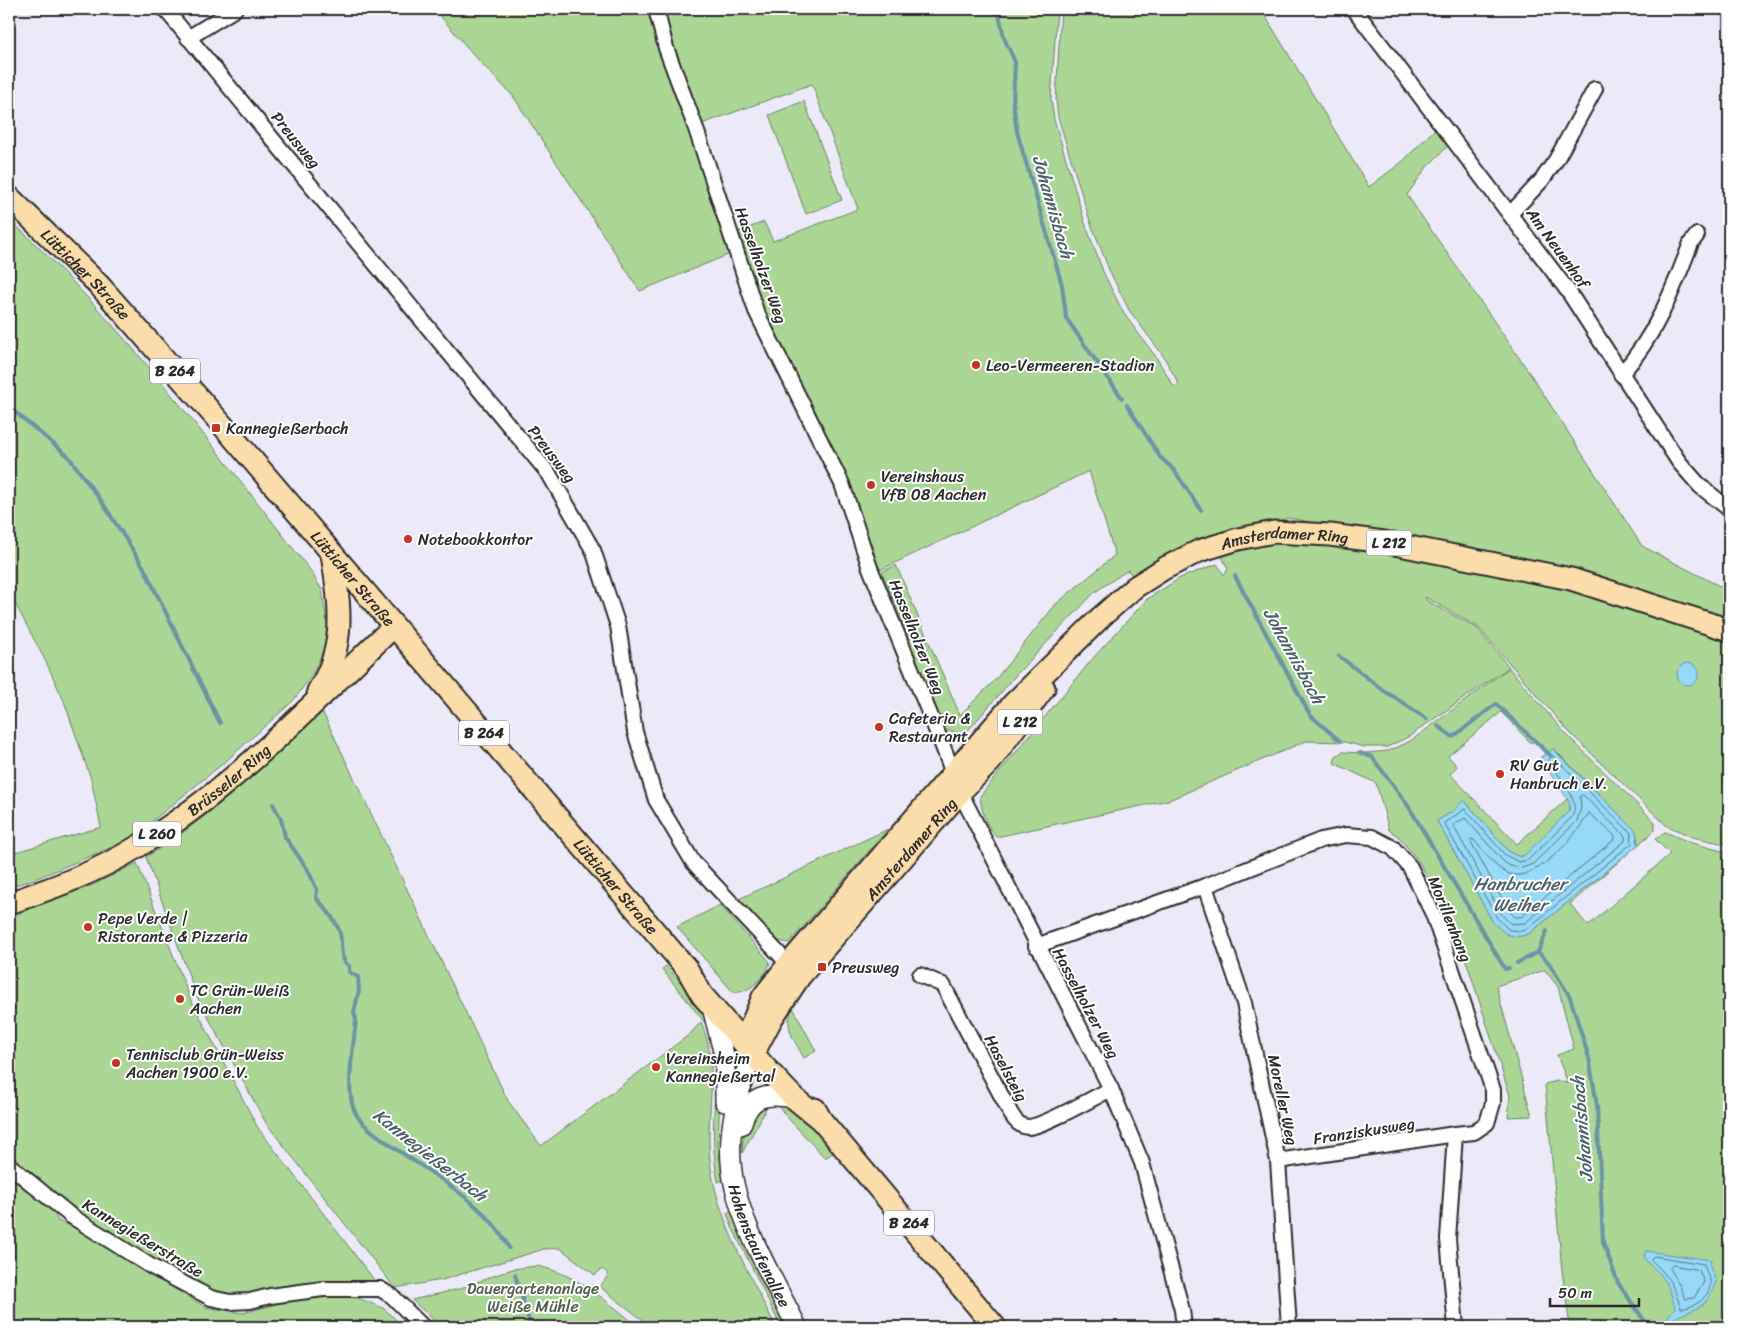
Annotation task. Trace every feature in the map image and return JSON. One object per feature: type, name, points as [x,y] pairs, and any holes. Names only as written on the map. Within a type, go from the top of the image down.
[{"type":"main road","name":"Lütticher Straße","points":[[9,197],[54,238],[99,285],[687,969],[702,995],[808,1097],[821,1120],[995,1327]]},
{"type":"main road","name":"Amsterdamer Ring","points":[[752,1042],[772,1018],[794,971],[956,783],[1013,704],[1073,647],[1101,617],[1135,587],[1165,568],[1199,551],[1238,539],[1274,532],[1330,535],[1393,544],[1571,579],[1729,630]]},
{"type":"main road","points":[[305,711],[324,682],[336,654],[340,625],[332,554]]},
{"type":"main road","name":"Brüsseler Ring","points":[[9,903],[69,882],[138,847],[206,799],[305,711],[393,627]]},
{"type":"main road","name":"Lütticher Straße","points":[[687,969],[710,985],[794,1098],[821,1120]]},
{"type":"main road","points":[[712,1006],[725,1059],[725,1102]]},
{"type":"main road","name":"Hohenstaufenallee","points":[[752,1042],[725,1102],[723,1138],[731,1157],[742,1212],[797,1327]]},
{"type":"main road","name":"Hohenstaufenallee","points":[[731,1157],[735,1112],[752,1042]]},
{"type":"main road","points":[[731,1157],[746,1110],[752,1103],[767,1096],[794,1098]]},
{"type":"street","name":"Preusweg","points":[[166,9],[549,474],[575,516],[596,560],[618,626],[634,732],[656,800],[693,862],[794,971]]},
{"type":"street","points":[[188,38],[235,9]]},
{"type":"street","name":"Hasselholzer Weg","points":[[656,9],[666,48],[699,139],[756,311],[842,484],[870,568],[956,783],[1036,946],[1111,1089],[1142,1163],[1182,1310],[1184,1327]]},
{"type":"street","name":"Am Neuenhof","points":[[1359,11],[1568,291],[1679,462],[1700,486],[1729,510]]},
{"type":"street","points":[[1511,213],[1529,195],[1551,167],[1595,89]]},
{"type":"street","points":[[1621,374],[1638,355],[1654,329],[1696,235]]},
{"type":"street","name":"Morillenhang","points":[[1036,946],[1205,886],[1322,840],[1346,835],[1372,837],[1393,848],[1410,867],[1433,914],[1493,1090],[1493,1103],[1487,1123],[1474,1132],[1455,1134]]},
{"type":"street","name":"Moreller Weg","points":[[1205,886],[1244,1002],[1278,1161],[1289,1327]]},
{"type":"street","name":"Haselsteig","points":[[920,975],[943,985],[1011,1114],[1023,1126],[1039,1124],[1111,1089]]},
{"type":"street","points":[[1455,1134],[1448,1239],[1456,1327]]},
{"type":"street","name":"Franziskusweg","points":[[1278,1161],[1455,1134]]},
{"type":"street","name":"Kannegießerstraße","points":[[9,1165],[71,1216],[152,1267],[211,1298],[230,1302],[250,1301],[270,1296],[323,1289],[380,1289],[392,1296],[423,1327]]},
{"type":"green space","points":[[434,9],[652,9],[730,254],[640,291],[513,96],[481,63]]},
{"type":"green space","points":[[660,9],[1057,9],[1051,100],[1054,119],[1085,223],[1104,274],[1124,314],[1156,357],[1174,387],[1179,384],[1162,354],[1129,310],[1110,272],[1090,221],[1058,117],[1056,100],[1061,9],[1261,9],[1369,187],[1403,161],[1439,125],[1451,143],[1427,167],[1407,195],[1529,372],[1642,546],[1729,591],[1729,622],[1391,537],[1289,518],[1212,536],[1134,578],[1128,570],[1095,592],[1016,675],[959,741],[953,731],[944,731],[941,726],[882,572],[896,565],[960,715],[995,680],[1056,604],[1115,555],[1089,471],[880,570],[836,453],[786,365],[763,313],[735,233],[764,222],[773,241],[858,209],[812,84],[699,125]]},
{"type":"green space","points":[[804,101],[842,200],[806,214],[769,115]]},
{"type":"green space","points":[[9,219],[50,259],[129,344],[203,433],[310,570],[322,590],[328,629],[321,656],[312,675],[293,701],[226,761],[129,840],[35,879],[9,887],[9,854],[101,827],[91,779],[64,701],[9,592]]},
{"type":"green space","points":[[1279,540],[1327,541],[1568,586],[1729,638],[1729,845],[1693,837],[1667,826],[1568,731],[1478,627],[1425,597],[1427,601],[1477,628],[1509,667],[1408,737],[1387,747],[1364,747],[1345,742],[1306,741],[1169,800],[996,837],[985,818],[980,796],[1094,657],[1147,599],[1180,578],[1217,564],[1224,575],[1228,569],[1219,551]]},
{"type":"green space","points":[[1509,668],[1565,733],[1655,822],[1655,830],[1638,845],[1636,831],[1554,749],[1540,758],[1545,754],[1534,741],[1531,743],[1501,712],[1448,756],[1457,766],[1450,774],[1517,844],[1567,799],[1570,803],[1568,814],[1525,855],[1520,857],[1509,852],[1464,800],[1452,812],[1437,821],[1493,922],[1510,935],[1519,936],[1530,933],[1634,848],[1570,904],[1588,926],[1670,854],[1655,839],[1665,832],[1692,843],[1729,853],[1729,1327],[1570,1327],[1562,1270],[1545,1084],[1557,1081],[1568,1083],[1557,1055],[1574,1049],[1558,987],[1545,970],[1496,986],[1532,1116],[1508,1117],[1510,1096],[1468,966],[1440,900],[1419,862],[1399,837],[1389,830],[1376,783],[1334,763],[1336,756],[1342,752],[1366,753],[1388,751],[1412,740]]},
{"type":"green space","points":[[322,711],[508,1101],[541,1146],[690,1034],[701,1022],[710,1057],[709,1143],[714,1183],[727,1226],[736,1247],[776,1327],[652,1327],[600,1287],[609,1274],[602,1269],[595,1275],[560,1248],[544,1249],[442,1280],[395,1288],[266,1123],[196,995],[146,857],[193,825],[238,789]]},
{"type":"green space","points":[[888,829],[789,943],[778,941],[739,899]]},
{"type":"green space","name":"Tennisclub Grün-Weiss Aachen 1900 e.V.","points":[[137,863],[190,998],[258,1128],[378,1285],[248,1298],[213,1293],[76,1213],[15,1161],[9,1153],[9,917],[95,884]]},
{"type":"green space","points":[[720,905],[770,962],[761,978],[745,991],[733,992],[677,927]]},
{"type":"green space","points":[[666,966],[699,1004],[708,1020],[709,1028],[662,969]]},
{"type":"green space","points":[[793,1008],[816,1051],[804,1058],[791,1034],[789,1021]]},
{"type":"green space","points":[[721,1062],[718,1146],[723,1180],[718,1182],[714,1154],[714,1125],[716,1068]]},
{"type":"green space","points":[[766,1100],[765,1111],[742,1153],[744,1126]]},
{"type":"green space","points":[[774,1100],[792,1108],[808,1121],[822,1136],[833,1153],[825,1158],[786,1116]]},
{"type":"green space","points":[[9,1173],[51,1207],[58,1221],[73,1227],[205,1307],[243,1313],[321,1292],[353,1296],[383,1308],[404,1327],[9,1327]]},
{"type":"green space","points":[[730,1211],[740,1226],[737,1227],[786,1327],[781,1327],[732,1227],[727,1213]]},
{"type":"green space","name":"Dauergartenanlage Weiße Mühle","points":[[537,1266],[566,1275],[579,1282],[639,1327],[441,1327],[412,1300],[459,1289],[512,1269]]},
{"type":"water","points":[[1688,663],[1696,666],[1699,674],[1696,682],[1688,685],[1680,682],[1677,674],[1680,666]]},
{"type":"water","name":"Hanbrucher Weiher","points":[[1553,749],[1636,831],[1638,845],[1530,933],[1514,936],[1505,933],[1493,922],[1437,821],[1452,812],[1464,800],[1509,852],[1520,857],[1525,855],[1569,811],[1570,803],[1540,758]]},
{"type":"water","points":[[1646,1251],[1711,1260],[1710,1267],[1716,1281],[1708,1299],[1698,1308],[1669,1321],[1666,1319],[1675,1308],[1673,1299],[1663,1278],[1645,1259]]},
{"type":"waterway","name":"Johannisbach","points":[[998,9],[1004,38],[1015,62],[1013,102],[1017,132],[1062,285],[1066,318],[1122,398]]},
{"type":"waterway","name":"Johannisbach","points":[[1127,405],[1160,457],[1174,470],[1201,510]]},
{"type":"waterway","name":"Kannegießerbach","points":[[9,407],[68,456],[102,502],[143,566],[220,723]]},
{"type":"waterway","name":"Johannisbach","points":[[1235,576],[1310,715],[1340,741]]},
{"type":"waterway","points":[[1339,656],[1383,690],[1427,719]]},
{"type":"waterway","points":[[1438,726],[1453,737],[1496,704],[1551,756]]},
{"type":"waterway","name":"Johannisbach","points":[[1360,753],[1372,757],[1409,807],[1505,969],[1509,968]]},
{"type":"waterway","name":"Kannegießerbach","points":[[273,804],[281,819],[285,837],[308,870],[317,890],[316,898],[335,921],[339,930],[343,958],[349,966],[349,972],[358,977],[359,991],[354,1012],[356,1019],[350,1075],[351,1097],[356,1114],[371,1131],[459,1192],[474,1205],[488,1218],[509,1248]]},
{"type":"waterway","points":[[1538,952],[1547,931]]},
{"type":"waterway","name":"Johannisbach","points":[[1517,963],[1538,952],[1549,963],[1570,997],[1589,1058],[1597,1106],[1603,1242],[1618,1283],[1649,1327]]},
{"type":"waterway","name":"Kannegießerbach","points":[[515,1275],[531,1327]]},
{"type":"place","name":"Leo-Vermeeren-Stadion","points":[[976,365]]},
{"type":"place","name":"Kannegießerbach","points":[[216,428]]},
{"type":"place","name":"Vereinshaus VfB 08 Aachen","points":[[871,485]]},
{"type":"place","name":"Notebookkontor","points":[[408,539]]},
{"type":"place","name":"Cafeteria & Restaurant","points":[[879,727]]},
{"type":"place","name":"RV Gut Hanbruch e.V.","points":[[1500,774]]},
{"type":"place","name":"Pepe Verde | Ristorante & Pizzeria","points":[[88,927]]},
{"type":"place","name":"Preusweg","points":[[822,967]]},
{"type":"place","name":"TC Grün-Weiß Aachen","points":[[180,999]]},
{"type":"place","name":"Tennisclub Grün-Weiss Aachen 1900 e.V.","points":[[116,1063]]},
{"type":"place","name":"Vereinsheim Kannegießertal","points":[[656,1067]]}]
